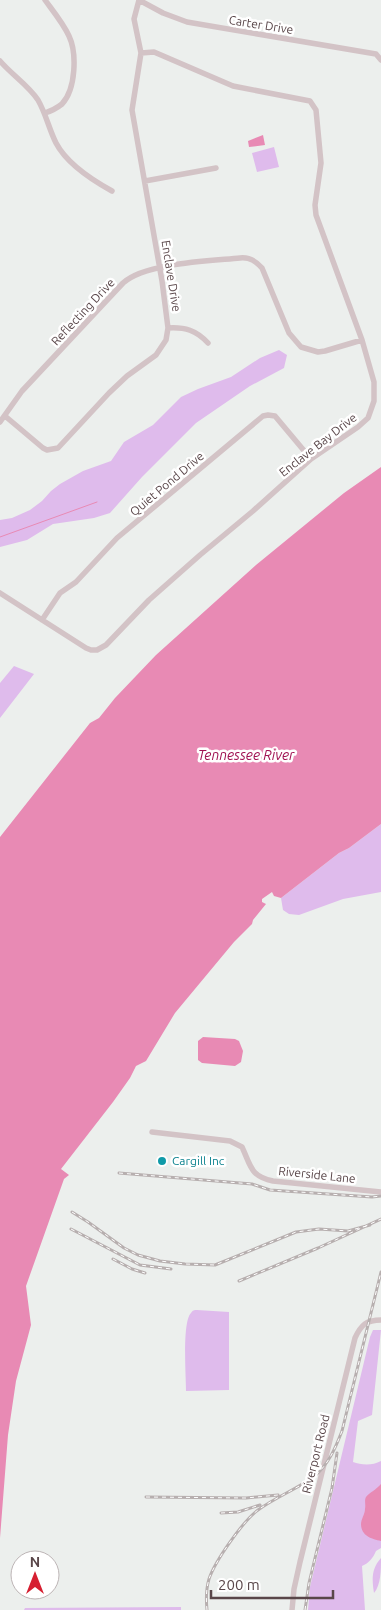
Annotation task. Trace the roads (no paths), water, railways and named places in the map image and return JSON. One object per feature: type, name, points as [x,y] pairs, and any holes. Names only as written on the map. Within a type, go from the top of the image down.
[{"type":"street","points":[[45,0],[70,37],[74,63],[71,85],[66,98],[58,107],[45,113]]},
{"type":"street","name":"Enclave Drive","points":[[5,416],[43,448],[48,450],[58,448],[109,393],[127,376],[156,355],[166,340],[168,328],[160,268],[132,110],[141,53],[134,19],[139,0]]},
{"type":"street","name":"Carter Drive","points":[[139,0],[187,22],[376,54],[381,60]]},
{"type":"street","name":"Enclave Bay Drive","points":[[0,594],[91,650],[96,650],[106,645],[149,600],[311,459],[358,427],[368,418],[372,409],[375,391],[374,382],[362,340],[316,215],[315,205],[321,164],[316,110],[310,101],[232,86],[154,52],[141,53]]},
{"type":"street","points":[[0,61],[32,92],[45,113],[53,136],[62,152],[84,172],[112,191]]},
{"type":"street","points":[[145,181],[216,168]]},
{"type":"street","name":"Reflecting Drive","points":[[0,422],[22,391],[123,283],[136,274],[160,268],[250,258],[262,268],[288,333],[301,347],[318,352],[362,340]]},
{"type":"street","points":[[168,328],[190,329],[198,333],[208,343]]},
{"type":"street","name":"Quiet Pond Drive","points":[[42,620],[60,593],[76,582],[117,538],[263,416],[275,416],[311,459]]},
{"type":"street","name":"Riverside Lane","points":[[152,1132],[230,1141],[242,1147],[253,1173],[262,1179],[381,1192]]},
{"type":"street","name":"Riverport Road","points":[[292,1610],[300,1562],[355,1338],[360,1327],[365,1322],[381,1320]]},
{"type":"water","points":[[263,135],[265,145],[249,147],[248,141]]},
{"type":"water","name":"Tennessee River","points":[[381,467],[381,824],[349,848],[339,853],[281,898],[274,896],[272,892],[262,899],[262,902],[266,904],[252,924],[234,942],[175,1013],[146,1061],[136,1066],[113,1102],[61,1169],[69,1175],[64,1179],[26,1286],[31,1325],[16,1381],[8,1435],[0,1538],[0,837],[90,723],[99,718],[115,698],[156,655],[256,565],[344,493]]},
{"type":"water","points":[[203,1037],[235,1039],[239,1041],[243,1051],[241,1062],[235,1066],[202,1063],[198,1060],[198,1041]]},
{"type":"water","points":[[381,1484],[381,1541],[365,1534],[361,1524],[365,1511],[366,1497]]},
{"type":"waterway","points":[[0,537],[97,502]]},
{"type":"railway","points":[[119,1173],[252,1184],[270,1190],[381,1196]]},
{"type":"railway","points":[[72,1212],[124,1248],[138,1255],[160,1261],[185,1264],[215,1265],[296,1232],[319,1229],[348,1231],[370,1225]]},
{"type":"railway","points":[[239,1281],[381,1219]]},
{"type":"railway","points":[[71,1229],[140,1265],[171,1269]]},
{"type":"railway","points":[[113,1259],[132,1269],[145,1273]]},
{"type":"railway","points":[[207,1610],[207,1587],[212,1571],[237,1532],[258,1510],[315,1476],[328,1461],[334,1450],[342,1431],[381,1272]]},
{"type":"railway","points":[[305,1610],[309,1583],[332,1488],[337,1453]]},
{"type":"railway","points":[[146,1497],[246,1498],[278,1495]]},
{"type":"railway","points":[[221,1513],[238,1512],[260,1505]]},
{"type":"place","name":"Cargill Inc","points":[[162,1161]]}]
